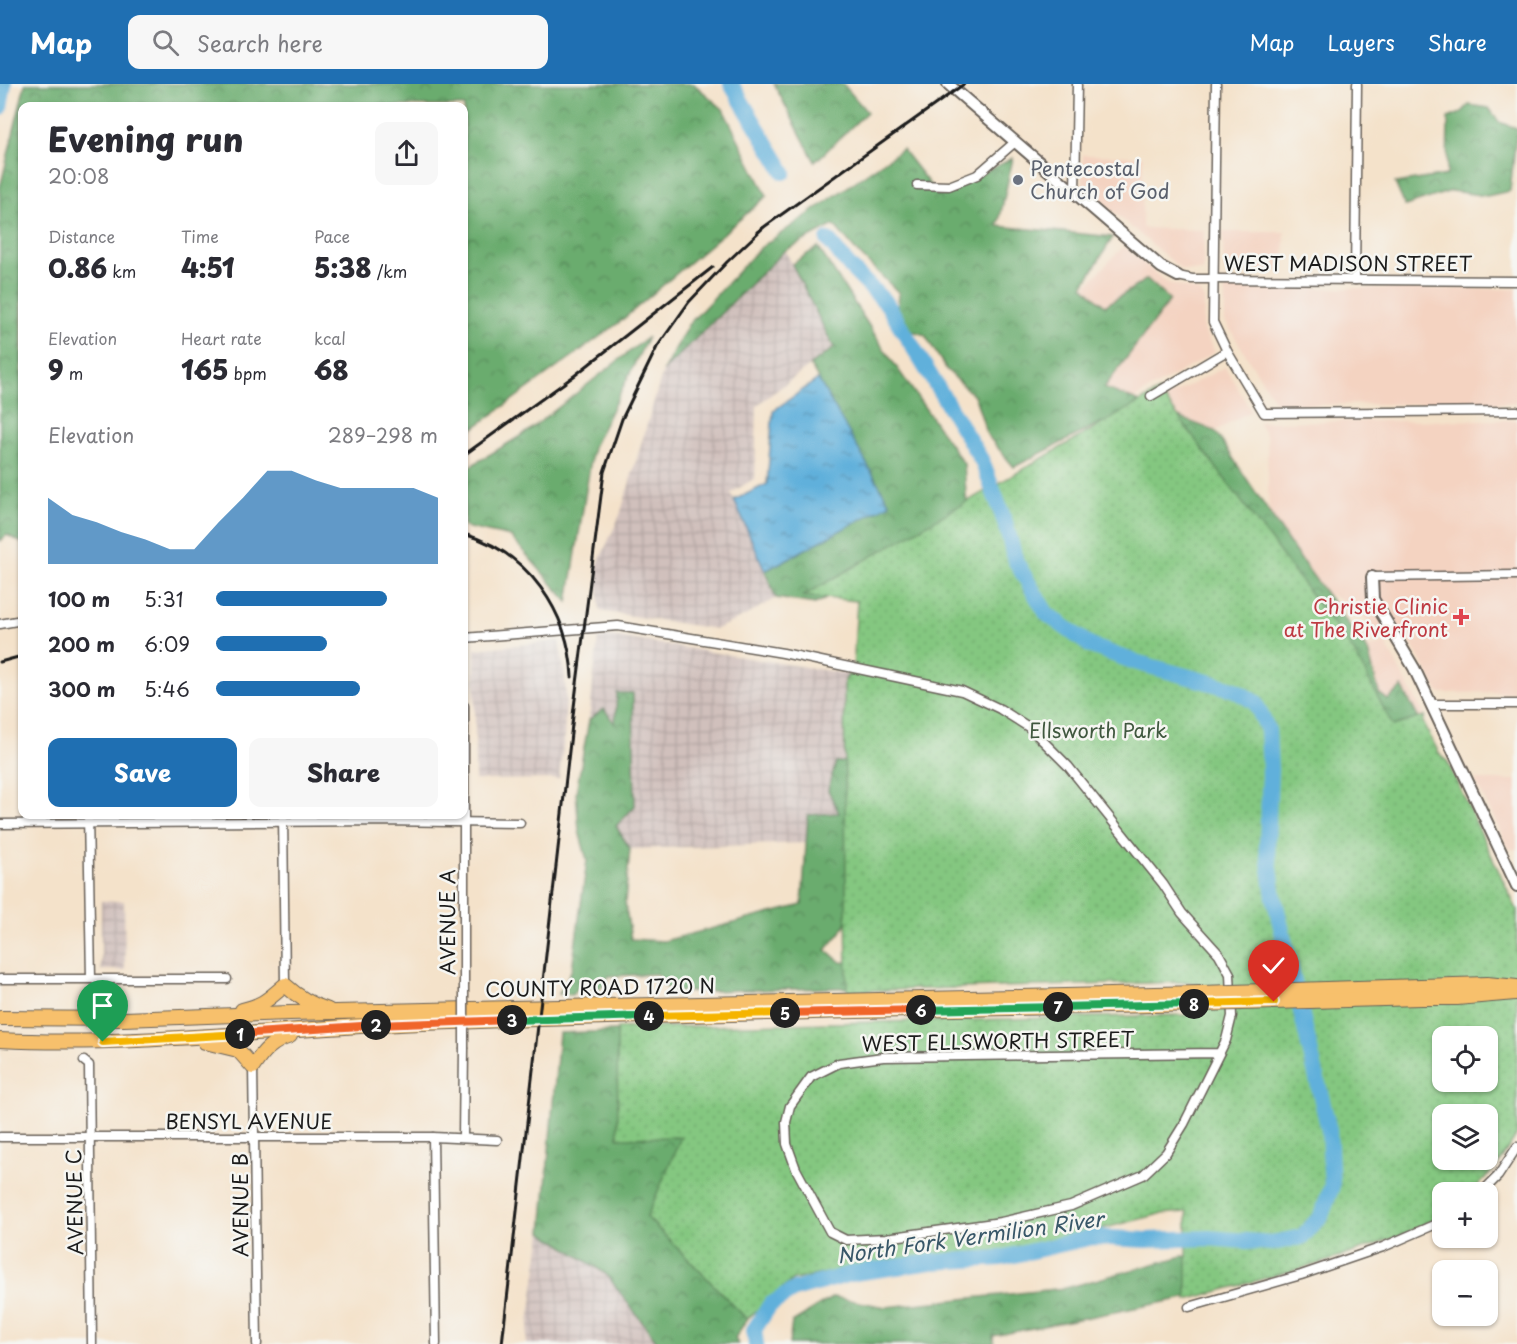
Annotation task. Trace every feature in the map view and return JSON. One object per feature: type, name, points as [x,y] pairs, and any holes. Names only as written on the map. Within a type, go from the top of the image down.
[{"type":"main road","points":[[1201,998],[1421,992],[1487,984],[1517,987]]},
{"type":"main road","points":[[205,1017],[259,1006],[272,999],[285,986],[314,1006],[339,1013]]},
{"type":"main road","points":[[1421,992],[1457,998],[1517,993]]},
{"type":"main road","name":"COUNTY ROAD 1720 N","points":[[0,1018],[124,1019],[339,1013],[1201,998]]},
{"type":"main road","name":"COUNTY ROAD 1720 N","points":[[309,1029],[561,1018],[1201,998]]},
{"type":"main road","points":[[187,1038],[238,1050],[254,1066],[264,1050],[274,1041],[309,1029]]},
{"type":"main road","points":[[0,1040],[103,1042],[309,1029]]},
{"type":"street","points":[[948,84],[1161,267],[1178,276]]},
{"type":"street","points":[[1075,192],[1077,84]]},
{"type":"street","points":[[1216,84],[1213,322],[1227,351],[1264,413],[1517,411]]},
{"type":"street","points":[[1355,280],[1357,84]]},
{"type":"street","points":[[917,185],[949,186],[977,175],[1015,142]]},
{"type":"street","name":"WEST MADISON STREET","points":[[1178,276],[1192,279],[1517,280]]},
{"type":"street","points":[[1151,396],[1227,351]]},
{"type":"street","points":[[1517,575],[1372,577],[1373,599],[1414,668],[1517,886]]},
{"type":"street","points":[[0,624],[18,621]]},
{"type":"street","name":"WEST ELLSWORTH STREET","points":[[468,638],[618,626],[783,653],[962,692],[1000,709],[1030,728],[1068,766],[1163,884],[1182,913],[1219,954],[1230,974],[1232,1017],[1230,1028],[1219,1053],[1184,1124],[1166,1153],[1143,1175],[1071,1206],[1001,1222],[886,1238],[846,1240],[830,1232],[796,1169],[787,1144],[786,1122],[790,1106],[811,1077],[839,1063],[883,1057],[1219,1053]]},
{"type":"street","points":[[1432,704],[1517,704]]},
{"type":"street","points":[[88,819],[91,979]]},
{"type":"street","points":[[283,819],[285,986]]},
{"type":"street","points":[[0,824],[88,825],[283,819],[520,823]]},
{"type":"street","name":"AVENUE A","points":[[463,1137],[465,821]]},
{"type":"street","points":[[0,979],[227,979]]},
{"type":"street","name":"AVENUE C","points":[[84,1061],[89,1065],[92,1344]]},
{"type":"street","name":"AVENUE B","points":[[254,1066],[257,1344]]},
{"type":"street","name":"BENSYL AVENUE","points":[[0,1137],[463,1137],[497,1140]]},
{"type":"street","points":[[433,1137],[436,1344]]},
{"type":"street","points":[[1492,1182],[1517,1147]]},
{"type":"street","points":[[1190,1307],[1301,1275],[1362,1254],[1432,1225]]},
{"type":"shaded area","points":[[1083,155],[1143,156],[1142,228],[1204,230],[1203,271],[1182,270],[1083,186]]},
{"type":"shaded area","points":[[1223,232],[1285,232],[1284,271],[1224,271]]},
{"type":"shaded area","points":[[1124,246],[1166,282],[1200,292],[1204,299],[1203,330],[1215,352],[1133,399],[1104,388],[1111,315],[1082,290]]},
{"type":"shaded area","points":[[785,250],[834,348],[757,405],[755,478],[731,493],[776,598],[716,629],[600,611],[596,568],[620,515],[663,371]]},
{"type":"shaded area","points":[[1225,288],[1517,289],[1517,403],[1277,405],[1225,321]]},
{"type":"shaded area","points":[[1225,367],[1251,411],[1215,431],[1171,414],[1162,400]]},
{"type":"shaded area","points":[[1517,420],[1517,692],[1439,693],[1405,633],[1378,633],[1352,604],[1306,586],[1269,529],[1267,437],[1258,422]]},
{"type":"shaded area","points":[[610,636],[849,674],[844,682],[845,762],[836,762],[839,813],[808,815],[806,843],[630,849],[616,826],[615,725],[589,720],[598,638]]},
{"type":"shaded area","points":[[559,641],[566,695],[559,779],[475,780],[475,649]]},
{"type":"shaded area","points":[[1385,643],[1425,716],[1393,727],[1354,652]]},
{"type":"shaded area","points":[[1475,780],[1517,780],[1517,849],[1509,849]]},
{"type":"shaded area","points":[[101,901],[124,901],[125,970],[101,970]]},
{"type":"shaded area","points":[[542,1232],[606,1274],[659,1344],[526,1344]]},
{"type":"green space","points":[[25,84],[694,84],[723,109],[767,196],[620,322],[468,432],[468,102],[21,102]]},
{"type":"green space","points":[[774,84],[843,84],[867,112],[815,162]]},
{"type":"green space","points":[[1469,105],[1489,108],[1499,122],[1517,128],[1510,191],[1487,196],[1451,191],[1405,206],[1395,183],[1447,175],[1448,118],[1461,113]]},
{"type":"green space","points":[[18,113],[18,541],[7,535],[0,541],[0,188]]},
{"type":"green space","points":[[902,149],[938,195],[1013,158],[998,226],[1113,237],[1083,286],[1105,306],[1147,279],[1170,300],[1104,388],[1215,431],[1294,550],[1368,651],[1379,693],[1388,700],[1402,687],[1506,891],[1106,437],[1102,422],[1014,467],[987,435],[975,397],[946,369],[925,335],[896,326],[899,293],[857,252],[834,225],[784,251],[663,371],[688,325],[760,248]]},
{"type":"green space","points":[[818,247],[886,352],[964,464],[968,522],[880,574],[815,604],[776,598],[765,571],[889,504],[810,365],[834,348],[792,264]]},
{"type":"green space","points":[[648,337],[593,447],[568,602],[511,537],[468,528],[468,468],[527,432]]},
{"type":"green space","name":"Ellsworth Park","points":[[1159,391],[1354,652],[1393,726],[1425,716],[1423,722],[1439,753],[1447,761],[1517,910],[1517,1134],[1498,1164],[1498,1104],[1432,1104],[1432,1170],[1493,1170],[1482,1182],[1432,1182],[1432,1220],[1400,1236],[1328,1261],[1187,1300],[1187,1212],[1160,1214],[1006,1250],[891,1260],[793,1280],[747,1319],[647,1217],[681,1137],[618,1138],[617,1028],[1184,1015],[1201,1011],[1200,986],[1189,982],[847,991],[844,682],[853,668],[857,601],[803,596]]},
{"type":"green space","points":[[617,693],[633,693],[635,806],[616,826],[630,849],[625,902],[631,939],[664,941],[802,905],[808,815],[839,813],[828,790],[836,762],[860,762],[858,895],[841,932],[826,950],[841,962],[910,966],[911,986],[670,992],[657,974],[609,976],[599,990],[582,983],[572,995],[559,994],[572,969],[587,860],[579,831],[576,792],[589,720],[604,709],[615,724]]},
{"type":"green space","points":[[671,1031],[682,1137],[647,1217],[747,1319],[735,1338],[738,1344],[659,1344],[606,1274],[542,1232],[559,1033]]},
{"type":"green space","points":[[1183,1256],[1272,1269],[1180,1299],[993,1336],[994,1344],[789,1344],[792,1322],[833,1297],[886,1307],[1066,1288]]},
{"type":"water","points":[[818,379],[890,504],[765,571],[734,500],[767,484],[773,411]]},
{"type":"waterway","name":"North Fork Vermilion River","points":[[0,108],[4,84]]},
{"type":"waterway","name":"North Fork Vermilion River","points":[[731,84],[784,172]]},
{"type":"waterway","name":"North Fork Vermilion River","points":[[756,1344],[754,1330],[770,1305],[794,1290],[854,1273],[931,1262],[1001,1258],[1093,1237],[1146,1240],[1209,1238],[1272,1243],[1302,1237],[1321,1216],[1332,1186],[1329,1130],[1274,897],[1267,847],[1270,770],[1268,730],[1255,702],[1233,689],[1135,662],[1091,646],[1047,614],[1016,562],[1005,522],[982,461],[887,304],[850,267],[828,240]]},
{"type":"railway","points":[[757,232],[964,84]]},
{"type":"railway","points":[[502,1344],[574,707],[604,472],[622,419],[657,347],[689,302],[763,228]]},
{"type":"railway","points":[[468,452],[574,376],[713,267]]},
{"type":"railway","points":[[468,536],[487,543],[507,555],[526,570],[541,588],[563,630],[572,677]]},
{"type":"railway","points":[[0,662],[18,657]]},
{"type":"place","name":"Pentecostal Church of God","points":[[1018,180]]},
{"type":"place","name":"Christie Clinic at The Riverfront","points":[[1461,617]]},
{"type":"route","points":[[103,1042],[422,1023],[1274,1002]]}]
